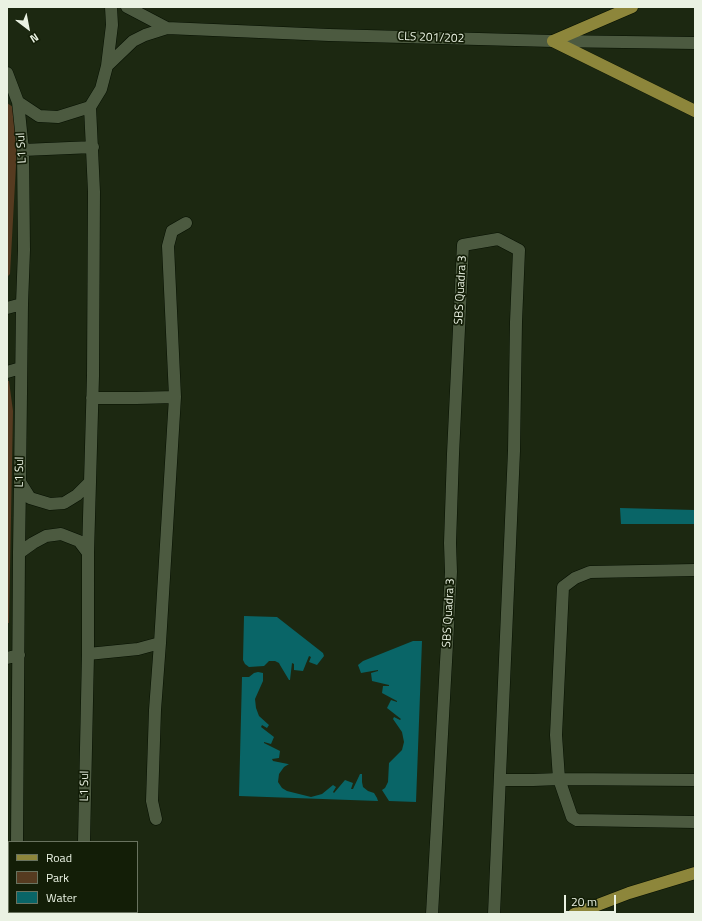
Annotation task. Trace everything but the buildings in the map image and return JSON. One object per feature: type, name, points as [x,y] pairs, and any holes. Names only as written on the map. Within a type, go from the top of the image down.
[{"type":"main road","points":[[553,41],[632,7]]},
{"type":"main road","points":[[553,41],[695,111]]},
{"type":"main road","points":[[574,914],[629,893],[695,873]]},
{"type":"street","points":[[18,102],[39,116],[58,117],[90,107],[101,90],[107,66],[112,25],[111,7]]},
{"type":"street","name":"CLS 201/202","points":[[127,7],[167,28]]},
{"type":"street","name":"CLS 201/202","points":[[107,66],[132,41],[167,28],[329,35],[695,43]]},
{"type":"street","name":"L1 Sul","points":[[7,73],[18,102],[23,150],[24,250],[19,553],[13,656],[12,718],[19,841]]},
{"type":"street","name":"L1 Sul","points":[[83,841],[88,654],[88,553],[92,398],[94,198],[93,147],[90,107]]},
{"type":"street","points":[[23,150],[93,147]]},
{"type":"street","points":[[156,820],[152,801],[155,710],[175,396],[168,246],[172,230],[186,223]]},
{"type":"street","name":"SBS Quadra 3","points":[[432,914],[451,572],[450,543],[453,454],[463,245],[498,239],[519,250],[516,322],[514,451],[494,914]]},
{"type":"street","points":[[7,308],[22,304]]},
{"type":"street","points":[[7,372],[21,368]]},
{"type":"street","points":[[92,398],[175,396]]},
{"type":"street","points":[[20,482],[30,498],[50,504],[64,504],[77,496],[90,482]]},
{"type":"street","points":[[19,553],[46,536],[62,534],[79,541],[88,553]]},
{"type":"street","points":[[695,570],[590,572],[575,578],[563,587],[556,735],[559,779],[572,817],[577,820],[695,822]]},
{"type":"street","points":[[88,654],[138,649],[160,643]]},
{"type":"street","points":[[500,780],[695,780]]},
{"type":"green space","points":[[7,103],[19,111],[10,274],[7,277]]},
{"type":"green space","points":[[7,381],[9,381],[13,411],[9,623],[7,623]]},
{"type":"water","points":[[620,508],[695,510],[695,524],[621,524]]},
{"type":"water","points":[[244,616],[277,617],[323,653],[324,656],[317,665],[309,662],[311,657],[309,656],[303,671],[294,670],[294,664],[292,663],[290,680],[279,663],[275,661],[269,661],[264,666],[249,667],[243,660]]},
{"type":"water","points":[[413,641],[422,641],[416,802],[389,801],[382,790],[388,782],[389,763],[402,750],[404,742],[402,732],[393,719],[394,717],[400,720],[401,719],[387,708],[391,700],[397,701],[382,693],[383,686],[389,685],[372,681],[371,673],[378,670],[361,673],[358,665],[363,661]]},
{"type":"water","points":[[258,672],[263,673],[263,681],[255,699],[256,708],[259,716],[269,725],[267,728],[262,725],[261,727],[274,737],[271,744],[264,743],[280,751],[279,758],[272,759],[273,761],[289,764],[284,767],[279,774],[278,782],[282,788],[287,791],[311,797],[322,794],[333,785],[336,787],[333,792],[334,793],[345,780],[353,783],[351,789],[353,789],[360,774],[362,774],[363,787],[374,793],[378,801],[239,796],[242,677],[249,677]]}]
